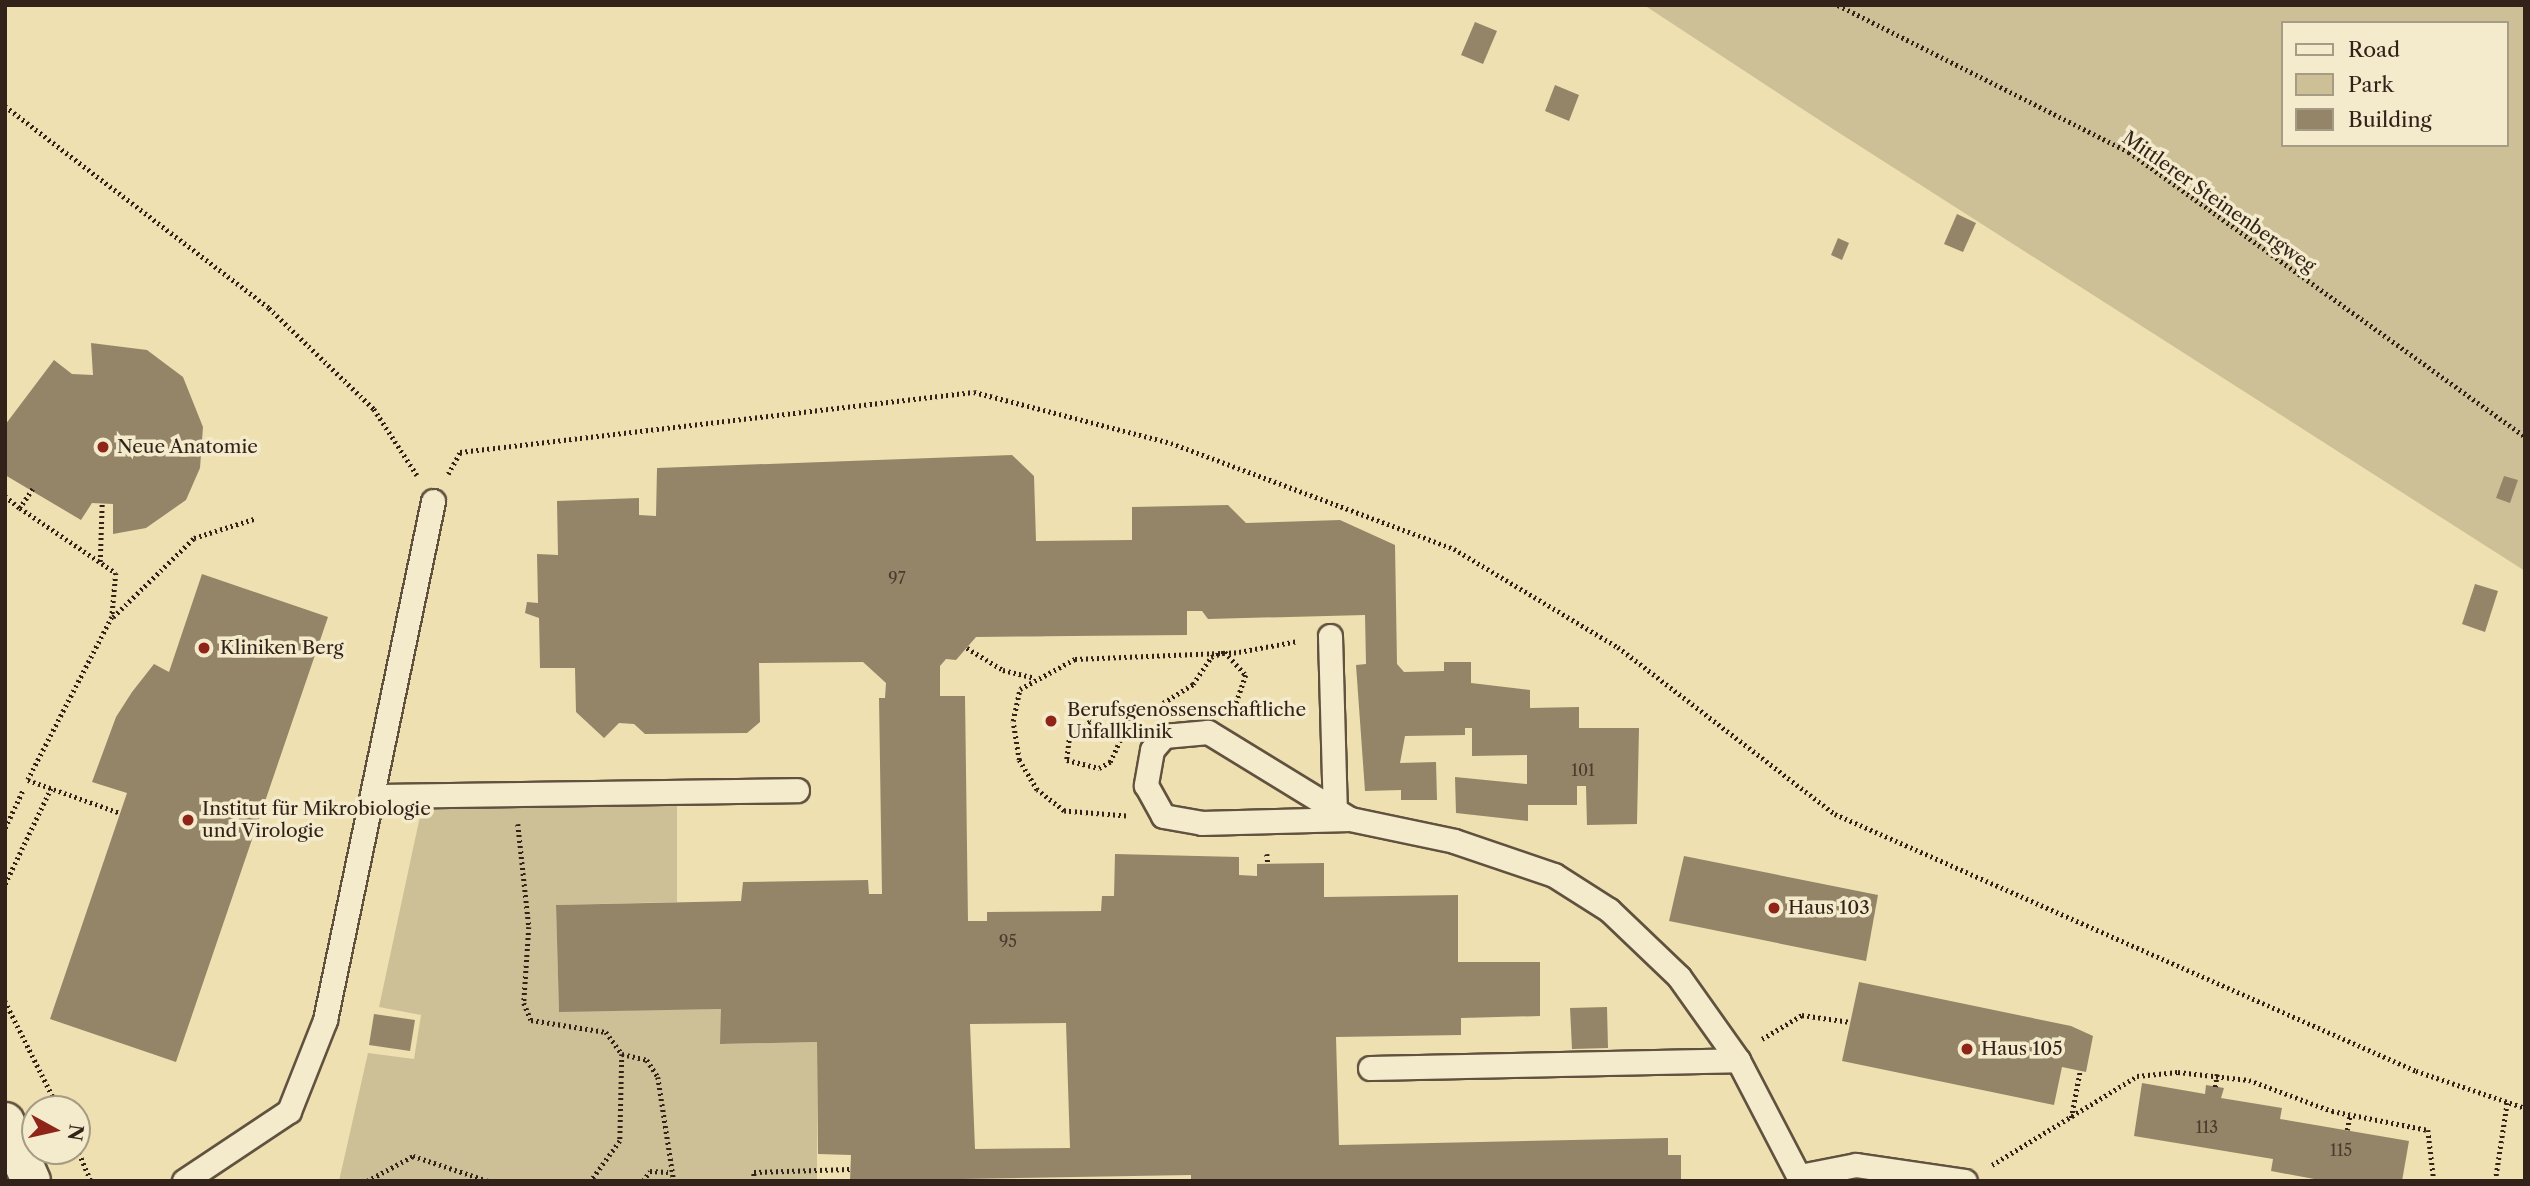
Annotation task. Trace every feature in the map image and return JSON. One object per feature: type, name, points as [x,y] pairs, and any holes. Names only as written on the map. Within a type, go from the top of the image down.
[{"type":"street","points":[[5,1122],[31,1181]]},
{"type":"lane","points":[[184,1181],[289,1111],[325,1020],[433,500]]},
{"type":"lane","points":[[1330,635],[1343,815]]},
{"type":"lane","points":[[1343,815],[1208,732],[1188,730],[1164,736],[1152,750],[1146,785],[1157,807],[1181,822],[1343,815],[1454,841],[1554,875],[1609,910],[1679,977],[1738,1060],[1800,1178],[1915,1170],[1975,1175]]},
{"type":"lane","points":[[372,796],[509,790],[797,790]]},
{"type":"lane","points":[[1370,1069],[1738,1060]]},
{"type":"path","name":"Mittlerer Steinenbergweg","points":[[1838,5],[2129,152],[2525,437]]},
{"type":"path","points":[[5,106],[269,308],[374,409],[433,500],[460,452],[974,392],[1171,443],[1454,549],[1618,647],[1835,814],[2416,1071],[2525,1108]]},
{"type":"path","points":[[20,508],[33,489]]},
{"type":"path","points":[[5,496],[116,573],[112,617]]},
{"type":"path","points":[[100,562],[102,503]]},
{"type":"path","points":[[120,813],[28,780],[112,617],[194,538],[254,519]]},
{"type":"path","points":[[1157,807],[1097,818],[1064,811],[1037,790],[1019,760],[1013,722],[1020,689],[1034,678],[1075,659],[1239,652],[1330,635]]},
{"type":"path","points":[[967,648],[1003,670],[1034,678]]},
{"type":"path","points":[[5,884],[51,788]]},
{"type":"path","points":[[5,828],[23,790]]},
{"type":"path","points":[[509,790],[525,874],[524,1003],[531,1020],[606,1032],[622,1054],[620,1141],[591,1181]]},
{"type":"path","points":[[5,1001],[53,1095]]},
{"type":"path","points":[[1738,1060],[1802,1015],[1850,1022]]},
{"type":"path","points":[[622,1054],[647,1060],[658,1077],[668,1172],[674,1181]]},
{"type":"path","points":[[2071,1118],[2080,1071]]},
{"type":"path","points":[[2215,1087],[2217,1074]]},
{"type":"path","points":[[1975,1175],[2137,1076],[2217,1074],[2297,1094],[2350,1115],[2428,1130],[2434,1181]]},
{"type":"path","points":[[2495,1181],[2507,1103]]},
{"type":"path","points":[[2347,1130],[2350,1115]]},
{"type":"path","points":[[367,1181],[413,1156],[488,1181]]},
{"type":"path","points":[[753,1181],[754,1172],[850,1169]]},
{"type":"path","points":[[643,1181],[650,1171],[668,1172]]},
{"type":"green space","points":[[1644,5],[2525,5],[2525,571],[1833,129]]},
{"type":"green space","points":[[677,804],[677,902],[556,905],[559,1011],[721,1009],[721,1044],[817,1042],[817,1181],[339,1181],[368,1053],[414,1059],[421,1015],[379,1007],[422,807]]},
{"type":"building","points":[[1475,22],[1497,31],[1483,64],[1461,55]]},
{"type":"building","points":[[1555,85],[1579,95],[1569,121],[1545,111]]},
{"type":"building","points":[[1957,214],[1976,223],[1963,252],[1944,244]]},
{"type":"building","points":[[1838,238],[1849,243],[1842,260],[1831,255]]},
{"type":"building","name":"Neue Anatomie","points":[[91,343],[147,350],[183,377],[203,427],[200,468],[186,500],[146,528],[113,534],[113,504],[92,503],[81,520],[5,475],[5,425],[54,360],[72,374],[93,375]]},
{"type":"building","points":[[1012,455],[1034,476],[1036,541],[1132,540],[1132,507],[1228,505],[1246,523],[1340,520],[1395,545],[1397,664],[1404,672],[1444,671],[1444,662],[1471,662],[1471,683],[1530,690],[1530,708],[1579,707],[1579,728],[1639,728],[1637,824],[1587,825],[1586,786],[1577,786],[1577,805],[1528,805],[1528,821],[1456,813],[1455,777],[1527,784],[1527,755],[1472,756],[1472,728],[1465,728],[1465,735],[1405,736],[1400,763],[1436,762],[1437,800],[1401,800],[1401,790],[1365,791],[1356,665],[1366,664],[1365,615],[1208,619],[1202,611],[1187,611],[1187,635],[976,637],[956,660],[946,659],[940,666],[940,696],[965,696],[968,921],[987,921],[987,912],[1101,911],[1102,896],[1114,896],[1115,854],[1239,857],[1239,875],[1257,876],[1257,864],[1324,863],[1324,897],[1458,895],[1458,962],[1540,962],[1540,1016],[1461,1018],[1461,1035],[1336,1037],[1339,1145],[1668,1138],[1668,1155],[1681,1155],[1681,1181],[1191,1181],[1191,1175],[850,1181],[851,1155],[818,1154],[817,1042],[720,1044],[721,1009],[559,1012],[556,905],[741,901],[743,882],[868,880],[869,894],[882,894],[879,698],[885,698],[886,683],[863,662],[759,663],[760,722],[747,733],[645,734],[634,724],[619,723],[604,738],[576,712],[575,668],[540,668],[539,618],[525,613],[527,602],[538,603],[537,554],[558,555],[557,501],[639,498],[639,515],[656,516],[657,468]],"holes":[[[1066,1023],[1070,1148],[975,1149],[970,1024]]]},
{"type":"building","points":[[2504,476],[2518,480],[2510,503],[2496,498]]},
{"type":"building","name":"Institut für Mikrobiologie und Virologie","points":[[202,574],[328,617],[176,1062],[50,1019],[127,793],[92,782],[116,717],[132,692],[154,664],[169,672]]},
{"type":"building","points":[[2475,584],[2498,591],[2485,632],[2462,624]]},
{"type":"building","name":"Haus 103","points":[[1684,856],[1878,895],[1866,961],[1669,921]]},
{"type":"building","name":"Haus 105","points":[[1859,982],[2071,1026],[2093,1036],[2086,1072],[2062,1067],[2054,1105],[1842,1061]]},
{"type":"building","points":[[1607,1007],[1608,1048],[1572,1049],[1570,1008]]},
{"type":"building","points":[[374,1014],[415,1020],[410,1051],[369,1045]]},
{"type":"building","points":[[2142,1083],[2205,1094],[2206,1085],[2224,1088],[2221,1098],[2282,1108],[2280,1119],[2409,1141],[2402,1181],[2325,1181],[2271,1171],[2273,1159],[2134,1136]]},
{"type":"place","name":"Neue Anatomie","points":[[103,447]]},
{"type":"place","name":"Kliniken Berg","points":[[204,648]]},
{"type":"place","name":"Berufsgenossenschaftliche Unfallklinik","points":[[1051,721]]},
{"type":"place","name":"Institut für Mikrobiologie und Virologie","points":[[188,820]]},
{"type":"place","name":"Haus 103","points":[[1774,908]]},
{"type":"place","name":"Haus 105","points":[[1967,1049]]}]
